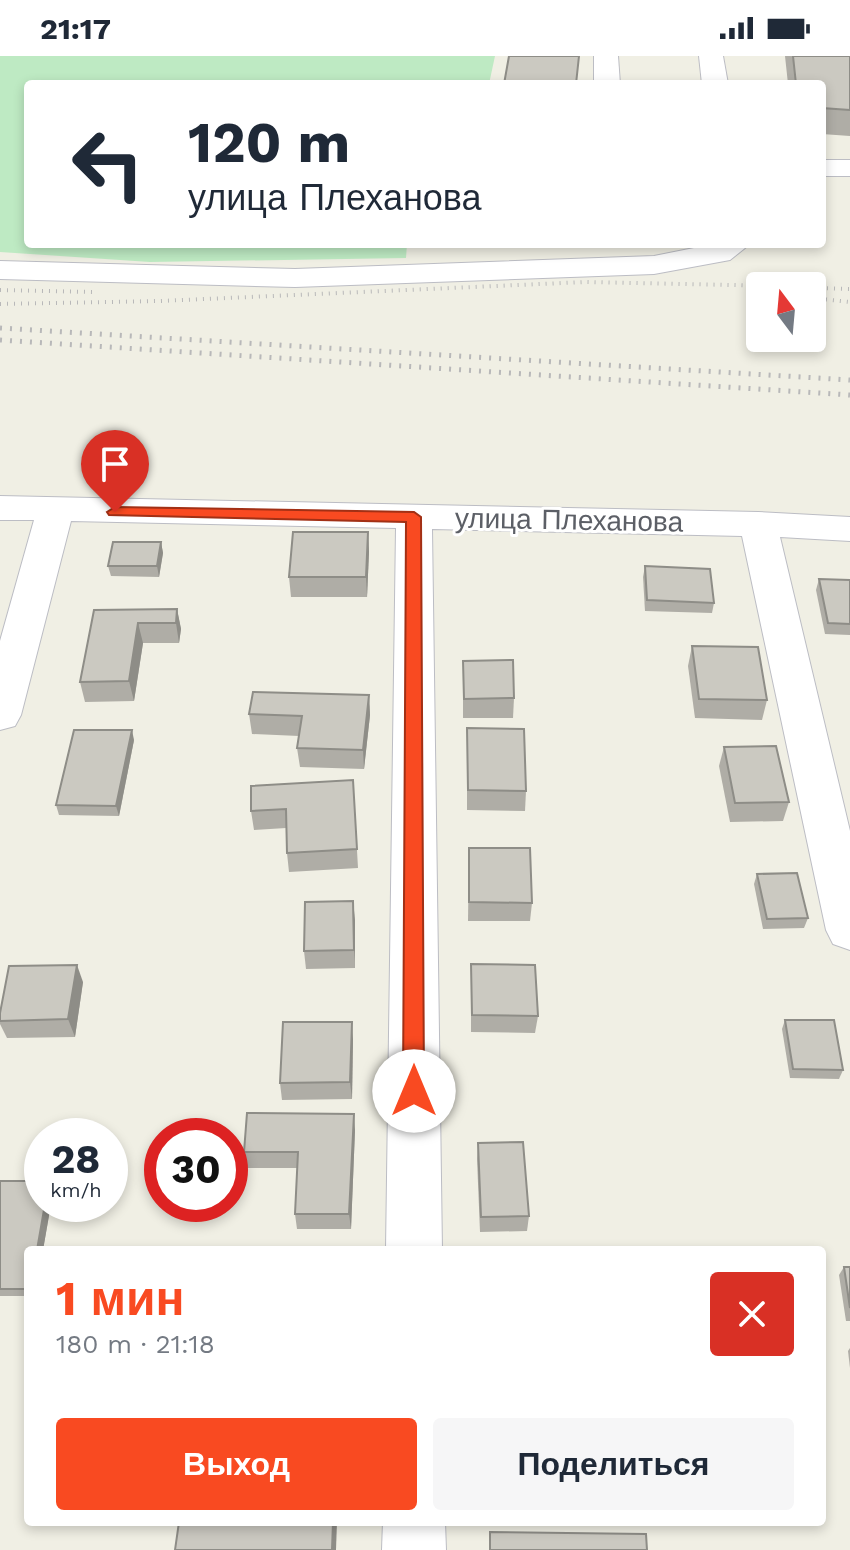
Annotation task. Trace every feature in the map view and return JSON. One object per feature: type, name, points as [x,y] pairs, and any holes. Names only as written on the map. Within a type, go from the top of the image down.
[{"type":"street","points":[[606,56],[607,80]]},
{"type":"street","points":[[711,56],[714,80]]},
{"type":"street","points":[[826,168],[850,168]]},
{"type":"street","points":[[0,270],[295,278],[654,265],[719,254],[729,248]]},
{"type":"street","name":"улица Плеханова","points":[[0,508],[758,524],[850,529]]},
{"type":"street","points":[[0,715],[55,511]]},
{"type":"street","points":[[414,517],[414,1246]]},
{"type":"street","points":[[758,524],[850,930]]},
{"type":"street","points":[[414,1526],[414,1550]]},
{"type":"green space","points":[[0,56],[495,56],[490,80],[24,80],[24,248],[407,248],[406,258],[150,262],[0,252]]},
{"type":"building","points":[[509,56],[579,56],[576,80],[505,80]]},
{"type":"building","points":[[793,56],[850,56],[850,110],[826,108],[826,80],[796,80]]},
{"type":"building","points":[[293,532],[368,532],[366,577],[289,577]]},
{"type":"building","points":[[113,542],[161,542],[157,566],[108,566]]},
{"type":"building","points":[[645,566],[710,569],[714,603],[647,600]]},
{"type":"building","points":[[819,579],[850,580],[850,624],[828,623]]},
{"type":"building","points":[[177,609],[176,623],[138,623],[129,681],[80,682],[94,610]]},
{"type":"building","points":[[692,646],[758,647],[767,700],[699,699]]},
{"type":"building","points":[[513,660],[514,698],[464,699],[463,661]]},
{"type":"building","points":[[253,692],[369,695],[363,750],[297,748],[302,716],[249,714]]},
{"type":"building","points":[[467,728],[524,729],[526,791],[468,790]]},
{"type":"building","points":[[74,730],[132,730],[116,806],[56,805]]},
{"type":"building","points":[[776,746],[789,802],[735,803],[724,747]]},
{"type":"building","points":[[353,780],[357,849],[287,853],[286,809],[251,811],[251,786]]},
{"type":"building","points":[[469,848],[530,848],[532,903],[469,902]]},
{"type":"building","points":[[797,873],[808,918],[767,919],[757,874]]},
{"type":"building","points":[[353,901],[354,950],[304,951],[305,902]]},
{"type":"building","points":[[471,964],[535,965],[538,1016],[472,1015]]},
{"type":"building","points":[[77,965],[68,1019],[0,1021],[9,966]]},
{"type":"building","points":[[785,1020],[834,1020],[843,1070],[793,1069]]},
{"type":"building","points":[[283,1022],[352,1022],[350,1082],[280,1083]]},
{"type":"building","points":[[247,1113],[354,1114],[349,1214],[295,1214],[298,1152],[248,1152]]},
{"type":"building","points":[[523,1142],[529,1216],[481,1217],[478,1143]]},
{"type":"building","points":[[0,1181],[24,1181],[24,1222],[42,1222],[38,1246],[24,1246],[24,1289],[0,1289]]},
{"type":"building","points":[[844,1267],[850,1267],[850,1308]]},
{"type":"building","points":[[178,1526],[333,1526],[332,1550],[175,1550]]},
{"type":"building","points":[[490,1532],[646,1534],[647,1550],[490,1550]]},
{"type":"railway","points":[[0,304],[160,301],[585,282],[746,285]]},
{"type":"railway","points":[[826,288],[850,289]]},
{"type":"railway","points":[[0,290],[92,292]]},
{"type":"railway","points":[[826,299],[850,302]]},
{"type":"railway","points":[[0,328],[850,380]]},
{"type":"railway","points":[[0,340],[850,395]]},
{"type":"route","points":[[115,512],[414,517],[414,1091]]}]
